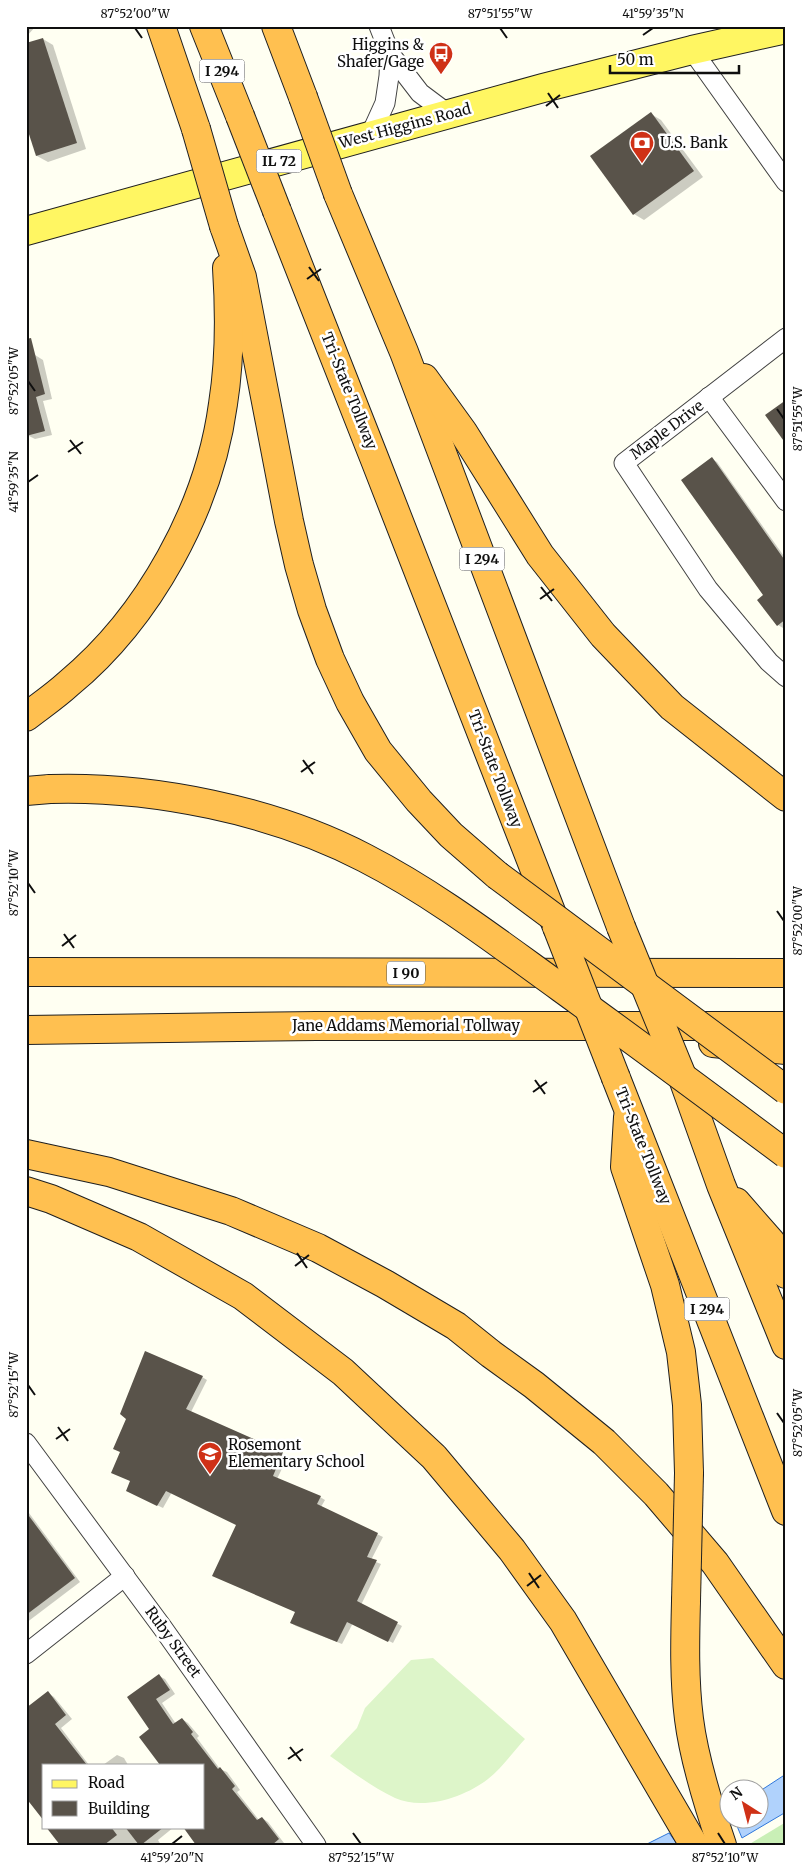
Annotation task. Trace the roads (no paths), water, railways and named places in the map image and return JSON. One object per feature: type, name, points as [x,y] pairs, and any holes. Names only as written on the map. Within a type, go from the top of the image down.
[{"type":"highway","points":[[161,26],[196,128],[224,226],[242,277],[289,521],[312,610],[342,685],[378,751],[418,802],[451,835],[497,875],[786,1090]]},
{"type":"highway","name":"Tri-State Tollway","points":[[204,26],[373,452],[440,628],[786,1511]]},
{"type":"highway","name":"I 294","points":[[276,26],[338,194],[404,352],[621,927],[682,1076],[721,1185],[786,1345]]},
{"type":"highway","points":[[26,717],[69,684],[102,651],[139,608],[168,563],[193,512],[212,454],[223,404],[229,338],[228,280],[224,226]]},
{"type":"highway","points":[[404,352],[463,432],[540,555],[603,635],[672,707],[786,797]]},
{"type":"highway","points":[[38,790],[77,788],[178,798],[251,814],[312,835],[363,856],[452,910],[632,1039],[786,1154]]},
{"type":"highway","name":"I 90","points":[[26,972],[786,973]]},
{"type":"highway","name":"Jane Addams Memorial Tollway","points":[[26,1030],[316,1026],[786,1026]]},
{"type":"highway","points":[[644,1026],[700,1042],[786,1050]]},
{"type":"highway","points":[[628,1108],[625,1167],[665,1285],[681,1352],[687,1405],[689,1474],[686,1601],[686,1680],[689,1721],[704,1787],[722,1845]]},
{"type":"highway","points":[[26,1154],[109,1172],[231,1211],[318,1248],[385,1284],[456,1326],[534,1385],[604,1442],[650,1488],[715,1563],[786,1665]]},
{"type":"highway","points":[[721,1185],[771,1242],[786,1274]]},
{"type":"highway","points":[[26,1191],[51,1199],[139,1237],[243,1296],[343,1372],[434,1457],[512,1550],[563,1621],[694,1845]]},
{"type":"main road","name":"West Higgins Road","points":[[26,231],[448,114],[692,50],[786,29]]},
{"type":"street","points":[[380,26],[390,54],[420,93],[448,114]]},
{"type":"street","points":[[692,50],[786,182]]},
{"type":"street","points":[[370,136],[385,103],[390,54]]},
{"type":"street","name":"Maple Drive","points":[[786,338],[624,463],[708,589],[769,662],[786,677]]},
{"type":"street","name":"Maple Drive","points":[[710,397],[786,501]]},
{"type":"street","name":"Ruby Street","points":[[26,1443],[125,1576],[316,1845]]},
{"type":"street","points":[[26,1654],[125,1576]]},
{"type":"water","points":[[786,1774],[786,1812],[770,1821],[770,1784]]},
{"type":"water","points":[[738,1828],[759,1828],[742,1838]]},
{"type":"water","points":[[669,1833],[678,1845],[645,1845]]},
{"type":"place","name":"Higgins & Shafer/Gage","points":[[441,75]]},
{"type":"place","name":"U.S. Bank","points":[[642,164]]},
{"type":"place","name":"Rosemont Elementary School","points":[[210,1475]]}]
